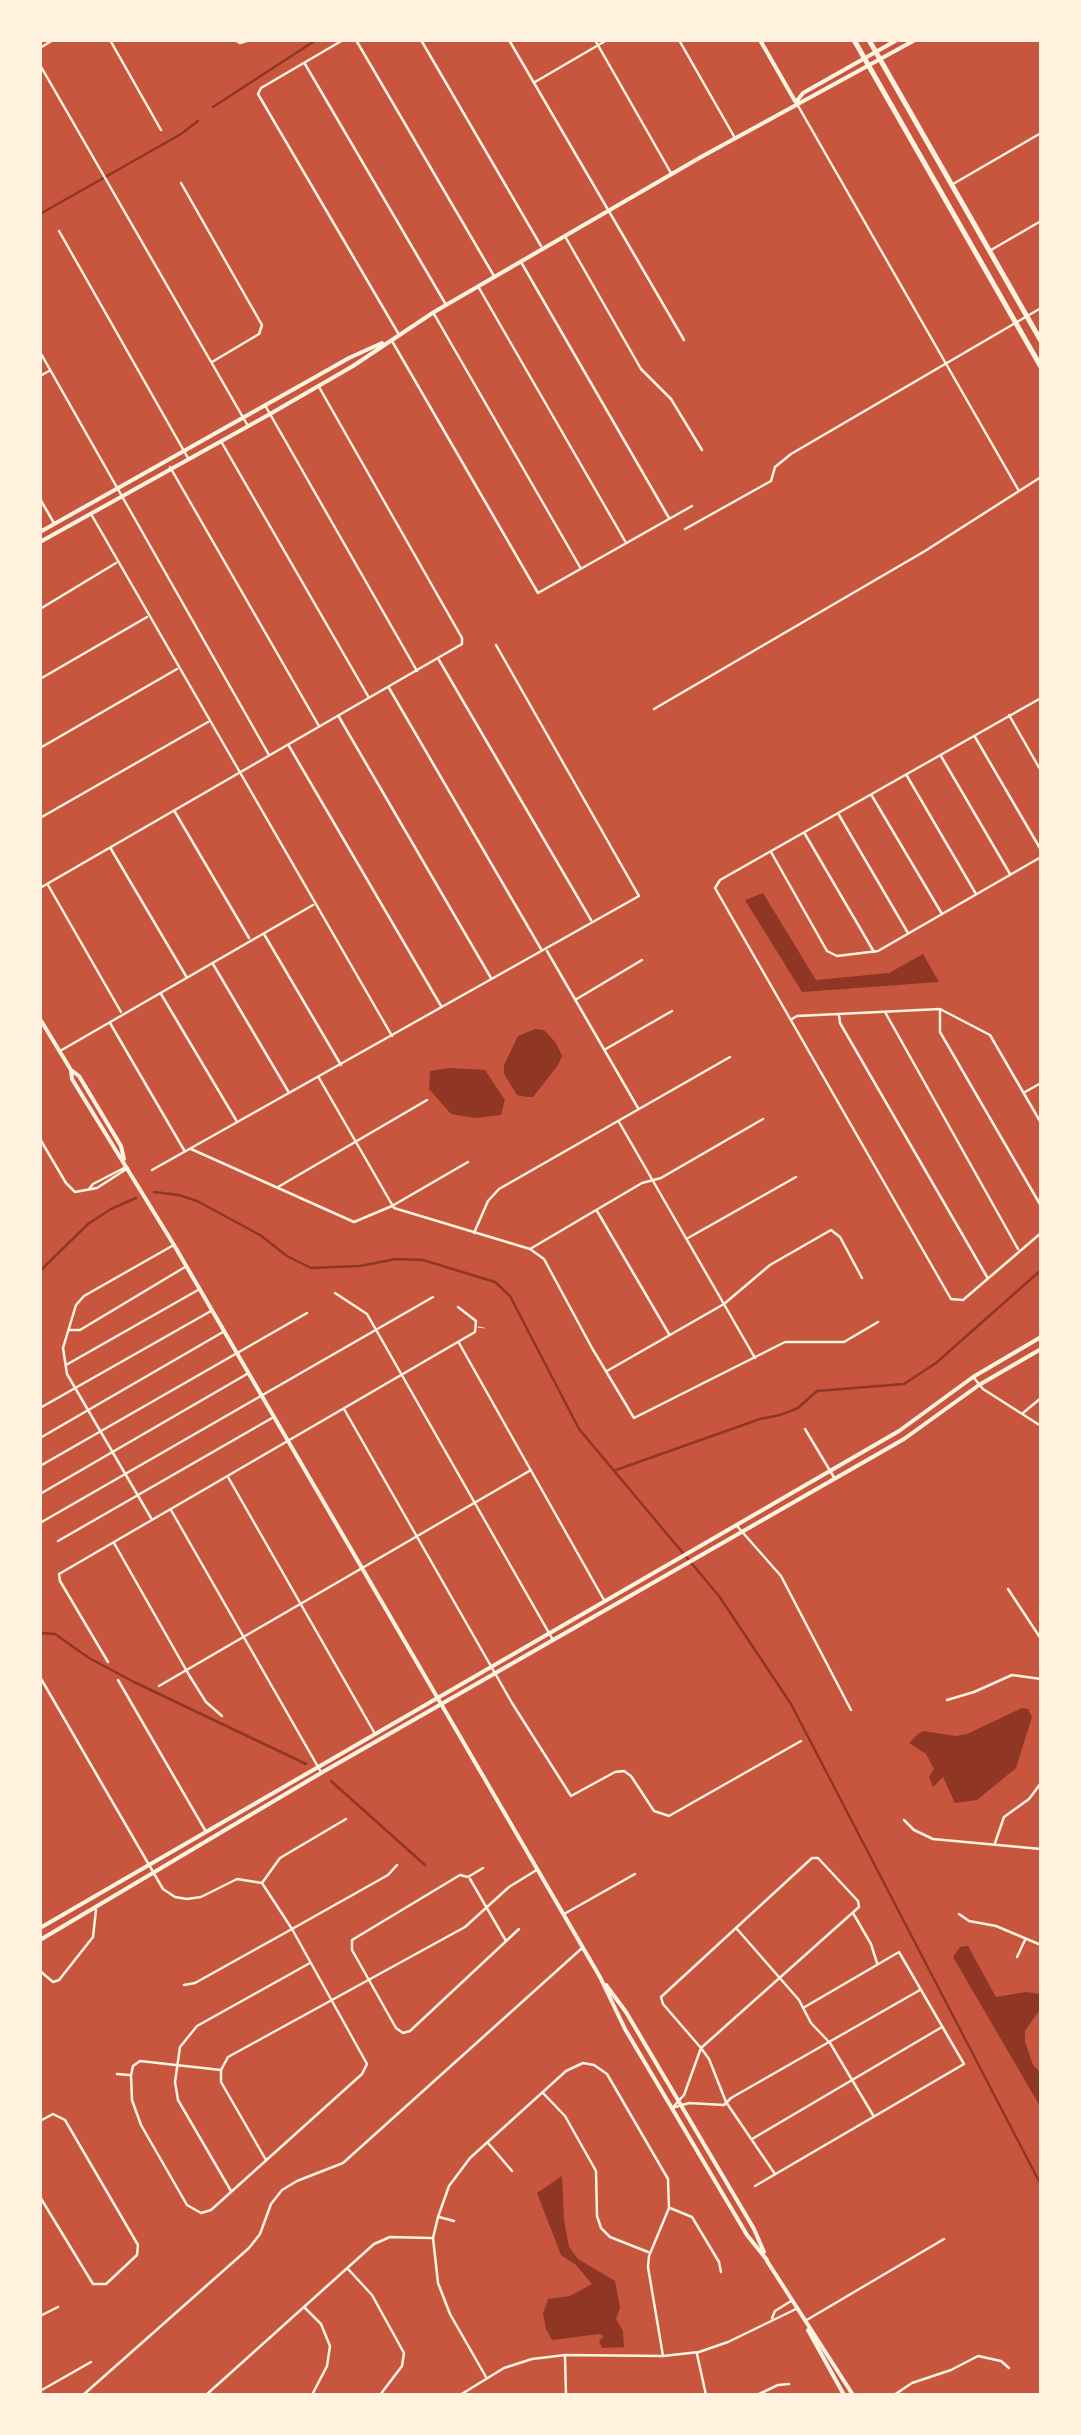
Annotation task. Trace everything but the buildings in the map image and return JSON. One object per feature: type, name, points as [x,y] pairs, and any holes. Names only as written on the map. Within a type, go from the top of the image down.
[{"type":"main road","points":[[760,40],[796,102]]},
{"type":"main road","points":[[854,40],[1041,366]]},
{"type":"main road","points":[[869,40],[1041,341]]},
{"type":"main road","points":[[40,542],[221,442],[266,407],[349,358],[399,334],[897,40]]},
{"type":"main road","points":[[796,102],[807,101],[915,40]]},
{"type":"main road","points":[[40,532],[184,450],[270,414],[391,338]]},
{"type":"main road","points":[[40,1019],[600,1978],[625,2029],[747,2235],[767,2260]]},
{"type":"main road","points":[[40,1928],[912,1422],[973,1377],[1041,1337]]},
{"type":"main road","points":[[42,1938],[321,1773],[904,1439],[980,1384],[1041,1348]]},
{"type":"main road","points":[[206,1833],[210,1840]]},
{"type":"main road","points":[[600,1978],[626,2012],[754,2229],[791,2301],[853,2395]]},
{"type":"main road","points":[[804,2322],[844,2395]]},
{"type":"street","points":[[40,48],[53,40]]},
{"type":"street","points":[[110,40],[161,130]]},
{"type":"street","points":[[234,40],[250,40]]},
{"type":"street","points":[[343,40],[258,92],[399,334]]},
{"type":"street","points":[[356,40],[494,277]]},
{"type":"street","points":[[421,40],[543,249]]},
{"type":"street","points":[[509,40],[684,340]]},
{"type":"street","points":[[594,40],[672,175]]},
{"type":"street","points":[[534,83],[607,40]]},
{"type":"street","points":[[679,40],[735,138]]},
{"type":"street","points":[[304,62],[446,305]]},
{"type":"street","points":[[40,65],[246,423]]},
{"type":"street","points":[[796,102],[1019,491]]},
{"type":"street","points":[[951,184],[1041,133]]},
{"type":"street","points":[[180,183],[262,325],[259,334],[211,362]]},
{"type":"street","points":[[989,250],[1041,220]]},
{"type":"street","points":[[59,231],[188,458]]},
{"type":"street","points":[[565,237],[641,369],[671,399],[702,450]]},
{"type":"street","points":[[521,262],[669,519]]},
{"type":"street","points":[[478,287],[626,544]]},
{"type":"street","points":[[685,529],[772,480],[775,466],[785,458],[1041,308]]},
{"type":"street","points":[[434,312],[582,569]]},
{"type":"street","points":[[391,338],[536,592],[692,506]]},
{"type":"street","points":[[40,352],[269,756]]},
{"type":"street","points":[[40,376],[50,370]]},
{"type":"street","points":[[40,888],[460,646],[462,638],[318,386]]},
{"type":"street","points":[[266,407],[417,671]]},
{"type":"street","points":[[221,442],[369,698]]},
{"type":"street","points":[[170,467],[319,727]]},
{"type":"street","points":[[654,709],[1041,477]]},
{"type":"street","points":[[40,498],[54,524]]},
{"type":"street","points":[[90,513],[392,1036]]},
{"type":"street","points":[[40,608],[118,562]]},
{"type":"street","points":[[40,679],[148,616]]},
{"type":"street","points":[[152,1170],[640,896],[496,645]]},
{"type":"street","points":[[438,658],[592,922]]},
{"type":"street","points":[[40,748],[178,668]]},
{"type":"street","points":[[388,687],[638,1109]]},
{"type":"street","points":[[1041,698],[718,881],[716,886],[949,1297],[956,1302],[1041,1233]]},
{"type":"street","points":[[1008,714],[1041,771]]},
{"type":"street","points":[[338,716],[491,979]]},
{"type":"street","points":[[40,818],[209,721]]},
{"type":"street","points":[[974,735],[1041,850]]},
{"type":"street","points":[[288,744],[443,1009]]},
{"type":"street","points":[[940,755],[1010,875]]},
{"type":"street","points":[[906,774],[976,895]]},
{"type":"street","points":[[872,794],[942,914]]},
{"type":"street","points":[[174,810],[251,940]]},
{"type":"street","points":[[838,814],[908,934]]},
{"type":"street","points":[[804,833],[874,952]]},
{"type":"street","points":[[111,848],[187,977]]},
{"type":"street","points":[[770,851],[832,954],[874,952],[1041,857]]},
{"type":"street","points":[[47,884],[122,1014]]},
{"type":"street","points":[[59,1051],[314,904]]},
{"type":"street","points":[[264,933],[341,1064]]},
{"type":"street","points":[[575,1000],[642,960]]},
{"type":"street","points":[[212,963],[288,1092]]},
{"type":"street","points":[[160,992],[236,1121]]},
{"type":"street","points":[[790,1020],[797,1016],[940,1008],[990,1035],[1041,1123]]},
{"type":"street","points":[[940,1008],[940,1032],[1041,1206]]},
{"type":"street","points":[[604,1050],[672,1011]]},
{"type":"street","points":[[884,1011],[1019,1252]]},
{"type":"street","points":[[838,1014],[988,1278]]},
{"type":"street","points":[[109,1022],[187,1149],[354,1222],[392,1206],[468,1162]]},
{"type":"street","points":[[474,1233],[496,1191],[730,1057]]},
{"type":"street","points":[[318,1077],[392,1206],[530,1249],[550,1266],[605,1372],[634,1418],[788,1341],[844,1342],[878,1322]]},
{"type":"street","points":[[1024,1093],[1041,1083]]},
{"type":"street","points":[[277,1190],[280,1184],[427,1100]]},
{"type":"street","points":[[530,1249],[763,1119]]},
{"type":"street","points":[[618,1120],[755,1358]]},
{"type":"street","points":[[40,1139],[69,1187],[79,1192],[121,1175],[128,1168]]},
{"type":"street","points":[[687,1239],[796,1178]]},
{"type":"street","points":[[596,1210],[670,1335]]},
{"type":"street","points":[[605,1372],[724,1304],[770,1265],[828,1231],[838,1234],[862,1278]]},
{"type":"street","points":[[152,1520],[75,1388],[64,1366],[63,1348],[73,1315],[84,1296],[174,1246]]},
{"type":"street","points":[[68,1330],[80,1330],[186,1266]]},
{"type":"street","points":[[64,1366],[200,1289]]},
{"type":"street","points":[[335,1293],[362,1308],[376,1328],[553,1640]]},
{"type":"street","points":[[40,1523],[433,1297]]},
{"type":"street","points":[[108,1662],[58,1576],[476,1332],[478,1327],[470,1314],[458,1307]]},
{"type":"street","points":[[40,1408],[212,1310]]},
{"type":"street","points":[[40,1466],[307,1313]]},
{"type":"street","points":[[40,1438],[224,1332]]},
{"type":"street","points":[[458,1342],[604,1600]]},
{"type":"street","points":[[40,1494],[248,1373]]},
{"type":"street","points":[[973,1377],[1041,1426]]},
{"type":"street","points":[[1022,1414],[1041,1398]]},
{"type":"street","points":[[344,1408],[512,1703],[571,1796],[624,1771],[651,1807],[661,1815],[674,1814],[801,1741]]},
{"type":"street","points":[[58,1540],[273,1418]]},
{"type":"street","points":[[805,1429],[835,1479]]},
{"type":"street","points":[[159,1686],[531,1470]]},
{"type":"street","points":[[227,1475],[374,1732]]},
{"type":"street","points":[[170,1509],[321,1773]]},
{"type":"street","points":[[736,1524],[781,1576],[851,1710]]},
{"type":"street","points":[[113,1542],[206,1702],[222,1716]]},
{"type":"street","points":[[1008,1589],[1041,1640]]},
{"type":"street","points":[[947,1700],[1012,1675],[1041,1679]]},
{"type":"street","points":[[40,1677],[165,1891],[184,1899],[201,1896],[237,1879],[252,1878],[262,1883],[311,1962],[367,2068],[211,2210],[196,2212],[187,2205],[141,2125],[132,2100],[131,2075],[133,2066],[140,2061],[220,2070]]},
{"type":"street","points":[[118,1680],[206,1833]]},
{"type":"street","points":[[995,1844],[1004,1818],[1030,1799],[1041,1783]]},
{"type":"street","points":[[262,1883],[280,1858],[346,1819]]},
{"type":"street","points":[[904,1820],[914,1830],[934,1839],[1041,1849]]},
{"type":"street","points":[[680,2104],[702,2048],[858,1907],[858,1901],[820,1860],[815,1858],[663,1993],[661,1999],[702,2048],[726,2102],[775,2174]]},
{"type":"street","points":[[184,1984],[195,1983],[292,1929],[388,1875],[397,1865]]},
{"type":"street","points":[[483,1868],[457,1877],[354,1937],[351,1947],[396,2028],[406,2032],[519,1929]]},
{"type":"street","points":[[220,2070],[234,2053],[465,1927],[509,1887],[536,1870]]},
{"type":"street","points":[[563,1915],[636,1874]]},
{"type":"street","points":[[468,1876],[507,1942]]},
{"type":"street","points":[[40,1971],[53,1982],[59,1980],[93,1937],[96,1909]]},
{"type":"street","points":[[853,1913],[878,1964]]},
{"type":"street","points":[[959,1914],[969,1922],[996,1926],[1041,1945]]},
{"type":"street","points":[[40,1928],[42,1938]]},
{"type":"street","points":[[736,1928],[780,1977],[811,2023],[830,2043],[874,2117]]},
{"type":"street","points":[[1018,1958],[1026,1939]]},
{"type":"street","points":[[83,2395],[249,2248],[260,2234],[278,2194],[297,2181],[343,2164],[582,1948]]},
{"type":"street","points":[[756,2186],[964,2064],[899,1952],[804,2008]]},
{"type":"street","points":[[232,2191],[178,2100],[175,2082],[182,2041],[197,2026],[311,1962]]},
{"type":"street","points":[[672,2108],[690,2103],[724,2106],[922,1989]]},
{"type":"street","points":[[752,2139],[944,2026]]},
{"type":"street","points":[[486,2377],[442,2298],[434,2266],[433,2238],[438,2217],[454,2178],[487,2142],[574,2066],[589,2063],[602,2069],[663,2168],[670,2189],[668,2208],[650,2252],[648,2276],[660,2322],[663,2356]]},
{"type":"street","points":[[220,2070],[224,2088],[266,2160]]},
{"type":"street","points":[[117,2074],[131,2075]]},
{"type":"street","points":[[543,2092],[564,2116],[596,2171],[601,2228],[610,2237],[650,2252]]},
{"type":"street","points":[[40,2121],[53,2114],[65,2120],[138,2245],[137,2255],[106,2284],[93,2284],[40,2198]]},
{"type":"street","points":[[487,2142],[512,2171]]},
{"type":"street","points":[[668,2208],[692,2217],[721,2272]]},
{"type":"street","points":[[438,2217],[454,2221]]},
{"type":"street","points":[[206,2395],[385,2238],[433,2238]]},
{"type":"street","points":[[804,2322],[944,2240]]},
{"type":"street","points":[[348,2268],[372,2296],[404,2353],[402,2366],[380,2395]]},
{"type":"street","points":[[772,2319],[775,2311],[791,2301]]},
{"type":"street","points":[[40,2316],[58,2307]]},
{"type":"street","points":[[304,2307],[321,2324],[330,2346],[327,2366],[312,2395]]},
{"type":"street","points":[[460,2395],[486,2377],[522,2361],[564,2355],[663,2356],[696,2352],[728,2342],[796,2309]]},
{"type":"street","points":[[696,2352],[706,2395]]},
{"type":"street","points":[[564,2355],[566,2395]]},
{"type":"street","points":[[894,2395],[912,2383],[978,2356],[1001,2361],[1008,2368]]},
{"type":"street","points":[[40,2391],[90,2362]]},
{"type":"street","points":[[757,2395],[789,2384]]},
{"type":"lane","points":[[478,1327],[484,1328]]},
{"type":"shaded area","points":[[763,893],[816,980],[889,973],[923,954],[939,982],[802,992],[745,900]]},
{"type":"shaded area","points":[[544,1030],[562,1056],[533,1097],[527,1097],[517,1095],[504,1074],[504,1065],[518,1036]]},
{"type":"shaded area","points":[[485,1070],[505,1100],[501,1115],[475,1118],[451,1114],[429,1089],[430,1071]]},
{"type":"shaded area","points":[[1022,1708],[1028,1709],[1032,1717],[1016,1768],[977,1800],[955,1803],[943,1777],[933,1787],[929,1777],[934,1769],[926,1754],[909,1743],[918,1734],[967,1734]]},
{"type":"shaded area","points":[[968,1946],[996,1997],[1041,1994],[1041,2008],[1025,2031],[1025,2042],[1033,2065],[1041,2073],[1041,2108],[953,1957],[960,1947]]},
{"type":"shaded area","points":[[562,2176],[569,2247],[578,2259],[615,2281],[620,2308],[616,2319],[623,2331],[624,2347],[602,2348],[599,2341],[604,2336],[599,2334],[552,2340],[546,2329],[543,2314],[548,2299],[570,2296],[592,2284],[561,2255],[537,2193]]},
{"type":"waterway","points":[[213,107],[316,40]]},
{"type":"waterway","points":[[40,214],[198,121]]},
{"type":"waterway","points":[[154,1192],[197,1201],[311,1268],[423,1260],[495,1282],[510,1296],[579,1429],[719,1596],[791,1704],[1041,2185]]},
{"type":"waterway","points":[[40,1271],[88,1224],[136,1198]]},
{"type":"waterway","points":[[616,1470],[798,1408],[817,1391],[904,1384],[936,1363],[1041,1270]]},
{"type":"waterway","points":[[40,1633],[55,1634],[134,1682],[306,1764]]},
{"type":"waterway","points":[[331,1781],[425,1865]]}]
